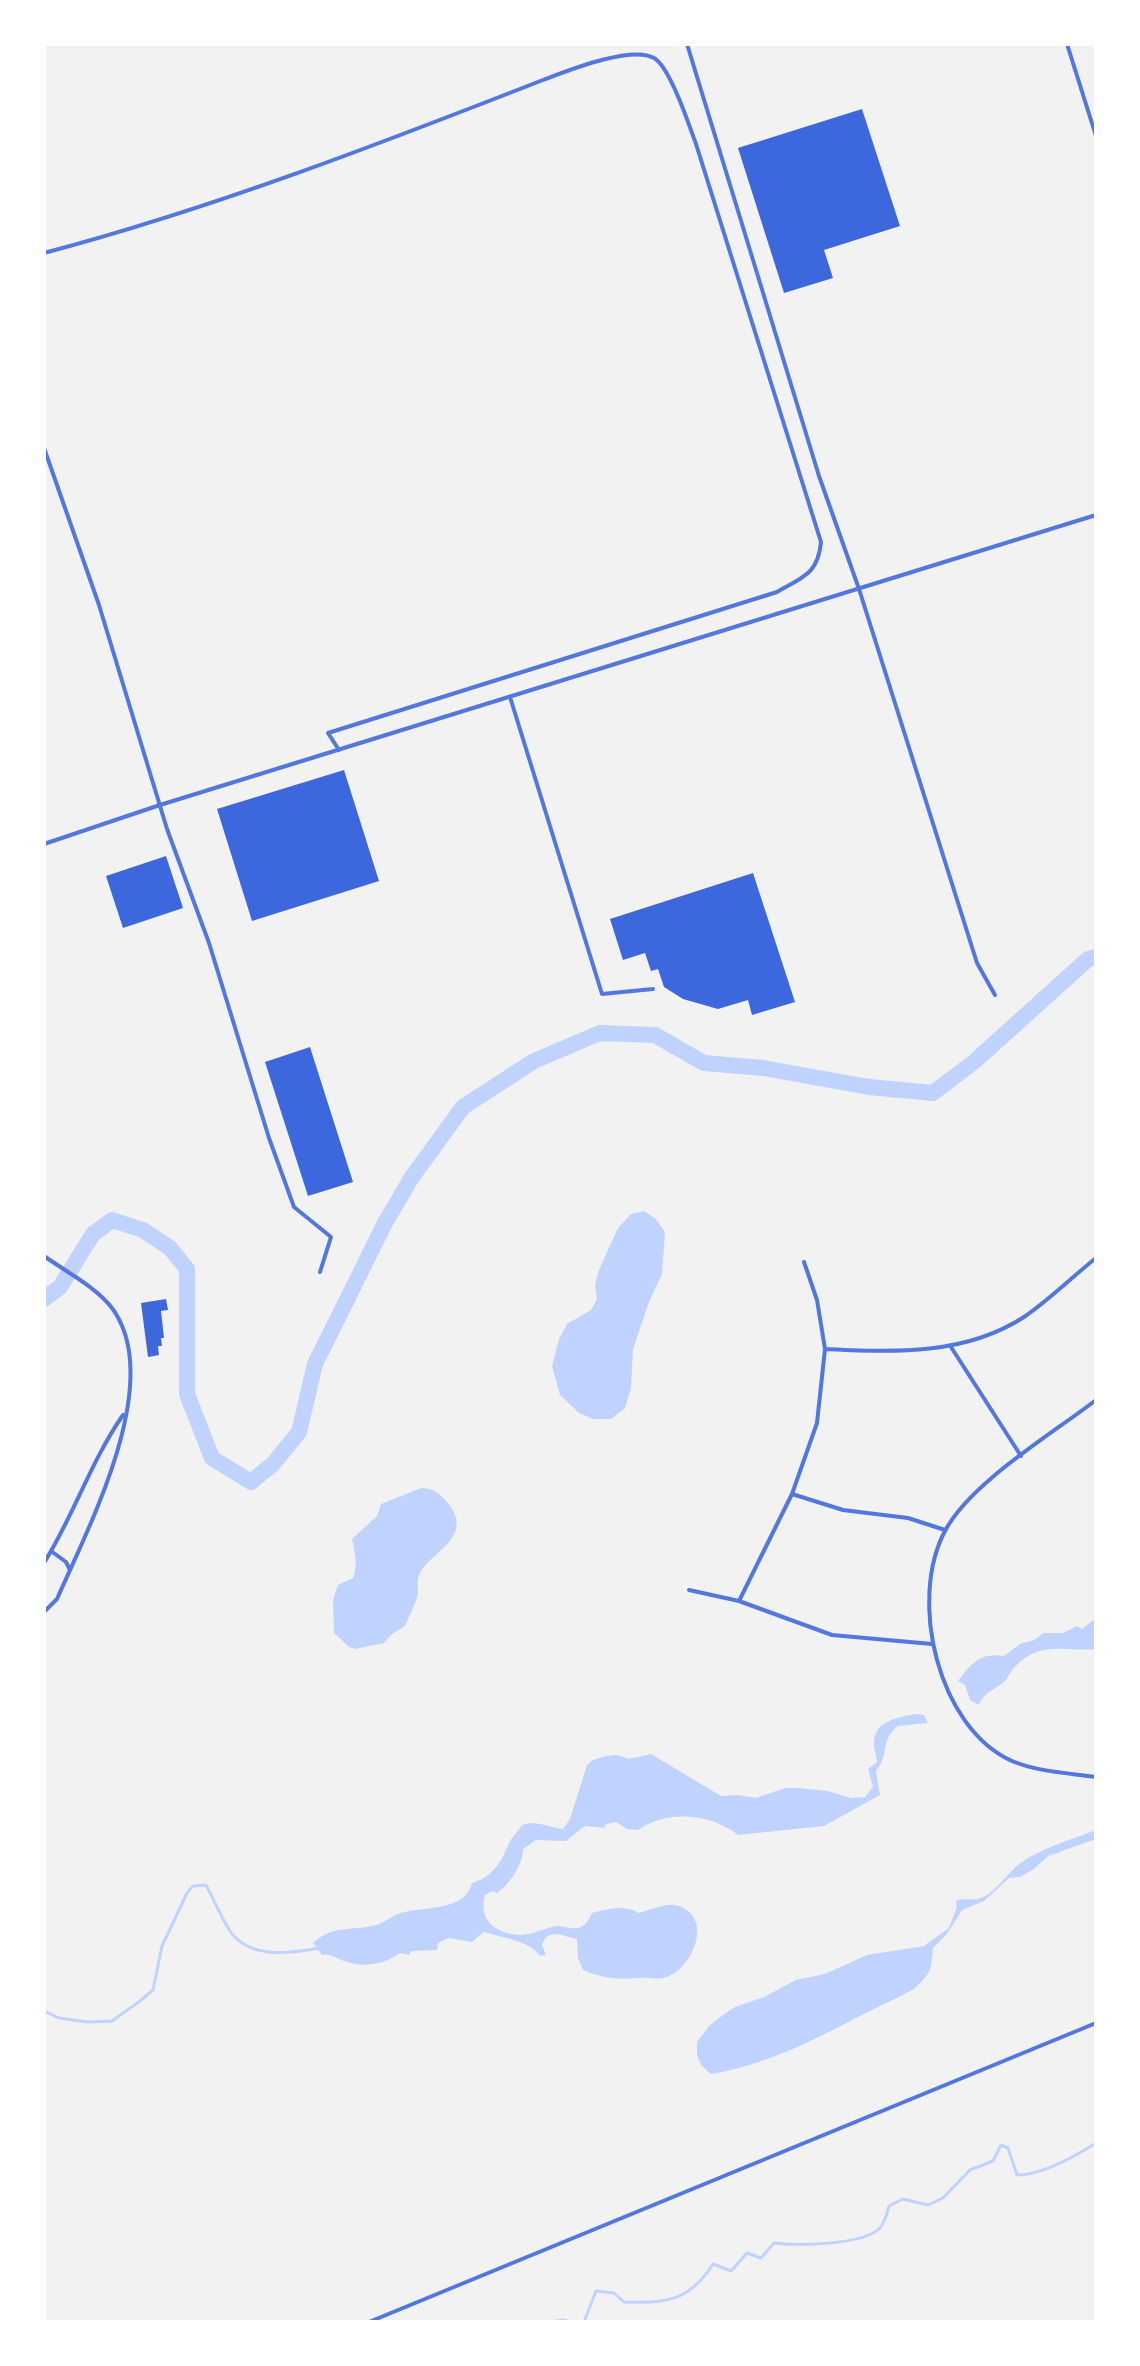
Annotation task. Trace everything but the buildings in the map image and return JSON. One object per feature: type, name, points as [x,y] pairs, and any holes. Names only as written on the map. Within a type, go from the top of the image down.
[{"type":"street","points":[[687,44],[815,463],[859,589],[977,963],[995,995]]},
{"type":"street","points":[[1067,44],[1096,136]]},
{"type":"street","points":[[44,253],[124,232],[381,143],[565,72],[634,53],[654,58],[679,98],[821,542],[819,559],[810,573],[777,592],[328,733],[339,750]]},
{"type":"street","points":[[44,448],[99,605],[160,805],[209,943],[269,1138],[294,1207],[331,1237],[320,1272]]},
{"type":"street","points":[[44,844],[160,805],[1096,515]]},
{"type":"street","points":[[510,697],[602,994],[653,989]]},
{"type":"street","points":[[44,1256],[111,1307],[125,1340],[130,1379],[122,1442],[113,1469],[57,1599],[45,1610]]},
{"type":"street","points":[[825,1349],[882,1352],[951,1347],[985,1336],[1023,1317],[1096,1258]]},
{"type":"street","points":[[739,1601],[792,1494],[817,1423],[825,1349],[817,1300],[804,1262]]},
{"type":"street","points":[[951,1347],[1021,1457]]},
{"type":"street","points":[[1096,1400],[977,1489],[945,1530],[934,1559],[931,1589],[932,1644],[938,1671],[953,1700],[989,1746],[1012,1761],[1039,1769],[1096,1777]]},
{"type":"street","points":[[44,1563],[78,1501],[103,1445],[125,1413]]},
{"type":"street","points":[[792,1494],[843,1510],[908,1518],[945,1530]]},
{"type":"street","points":[[51,1551],[66,1562],[70,1570]]},
{"type":"street","points":[[689,1590],[739,1601],[832,1635],[932,1644]]},
{"type":"street","points":[[369,2322],[1096,2023]]},
{"type":"water","points":[[644,1211],[656,1219],[665,1232],[662,1274],[633,1349],[631,1388],[625,1408],[611,1419],[593,1419],[579,1413],[560,1395],[552,1366],[559,1339],[567,1324],[591,1310],[597,1299],[595,1285],[599,1270],[618,1228],[631,1214]]},
{"type":"water","points":[[421,1488],[436,1492],[447,1502],[455,1514],[457,1524],[454,1534],[420,1573],[417,1598],[405,1626],[384,1643],[355,1649],[349,1647],[334,1633],[333,1600],[338,1585],[353,1578],[356,1563],[352,1539],[377,1516],[381,1504]]},
{"type":"water","points":[[1096,1618],[1096,1649],[1053,1649],[1033,1654],[1013,1669],[1006,1680],[984,1697],[979,1705],[970,1700],[965,1685],[958,1681],[982,1658],[1004,1656],[1020,1644],[1044,1633],[1063,1633],[1077,1626],[1082,1629]]},
{"type":"water","points":[[924,1715],[928,1723],[898,1726],[886,1743],[883,1759],[876,1771],[880,1795],[824,1826],[738,1835],[715,1822],[676,1817],[650,1823],[638,1830],[627,1829],[616,1822],[606,1824],[604,1828],[585,1826],[566,1841],[536,1840],[523,1849],[518,1867],[507,1884],[497,1893],[493,1891],[485,1895],[484,1912],[490,1924],[519,1935],[556,1926],[578,1928],[586,1923],[592,1913],[610,1909],[622,1908],[639,1913],[675,1905],[687,1910],[694,1918],[697,1929],[693,1951],[686,1962],[669,1976],[657,1979],[617,1978],[590,1973],[583,1970],[578,1958],[577,1939],[557,1934],[545,1939],[542,1945],[546,1955],[540,1956],[522,1943],[484,1932],[472,1942],[449,1938],[438,1943],[437,1950],[411,1951],[409,1955],[400,1953],[386,1961],[364,1965],[322,1955],[313,1943],[327,1933],[376,1925],[401,1913],[442,1906],[461,1899],[472,1883],[486,1877],[496,1867],[522,1825],[538,1824],[563,1829],[570,1819],[587,1765],[593,1760],[618,1755],[629,1759],[651,1754],[721,1796],[756,1798],[785,1788],[798,1788],[828,1791],[850,1798],[865,1797],[873,1787],[868,1769],[877,1762],[875,1735],[889,1721]]},
{"type":"water","points":[[1096,1830],[1096,1839],[1048,1856],[1020,1877],[1009,1878],[984,1901],[962,1910],[947,1934],[933,1948],[929,1972],[914,1989],[769,2059],[711,2074],[701,2065],[697,2042],[709,2026],[735,2007],[764,1997],[796,1980],[825,1974],[867,1955],[924,1946],[949,1928],[957,1907],[956,1900],[986,1896],[1028,1858]]},
{"type":"waterway","points":[[44,1299],[60,1287],[93,1234],[112,1220],[143,1230],[170,1248],[187,1269],[187,1394],[212,1458],[251,1482],[273,1464],[299,1432],[315,1364],[385,1223],[412,1177],[463,1107],[534,1061],[600,1033],[655,1035],[704,1063],[763,1068],[869,1087],[933,1093],[975,1061],[1088,959],[1096,957]]},
{"type":"waterway","points":[[44,2011],[59,2018],[87,2022],[112,2021],[140,2001],[153,1990],[162,1946],[193,1886],[206,1885],[230,1931],[248,1947],[272,1952],[320,1948]]},
{"type":"waterway","points":[[584,2322],[596,2291],[614,2293],[624,2302],[664,2301],[686,2293],[713,2264],[731,2271],[747,2253],[761,2258],[774,2243],[829,2243],[870,2234],[883,2224],[889,2206],[903,2199],[928,2205],[943,2198],[970,2170],[993,2161],[1001,2145],[1008,2148],[1017,2175],[1048,2169],[1096,2143]]},
{"type":"waterway","points":[[551,2322],[572,2322]]}]
